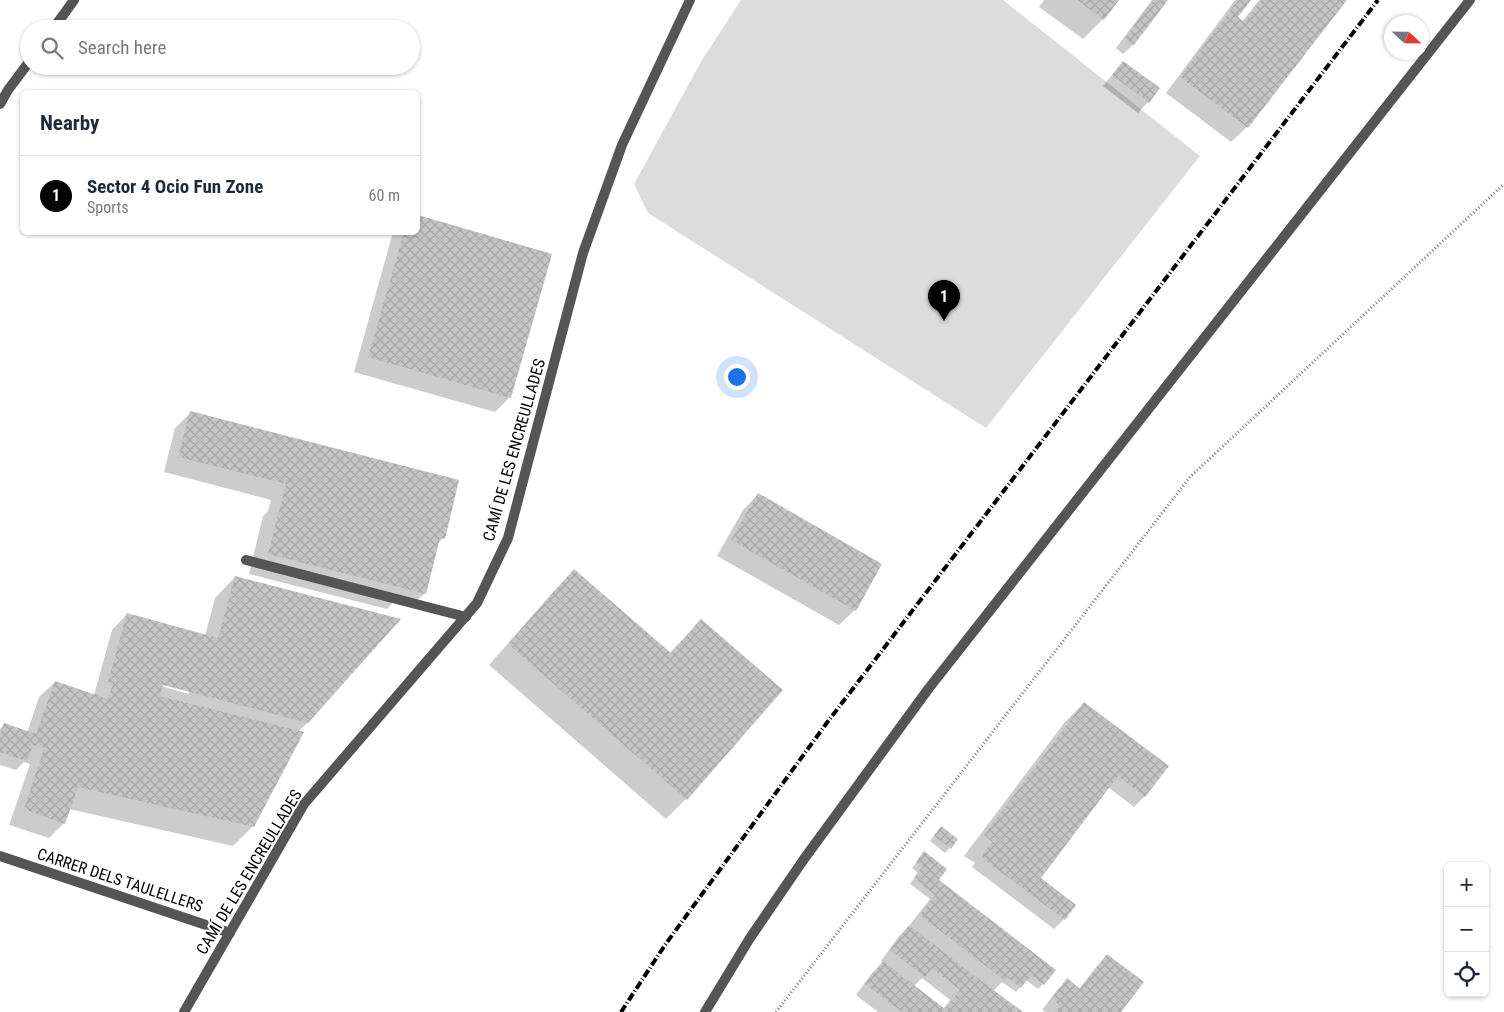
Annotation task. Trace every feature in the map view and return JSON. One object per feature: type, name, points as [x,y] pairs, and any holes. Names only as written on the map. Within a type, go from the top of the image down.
[{"type":"street","points":[[60,20],[74,0]]},
{"type":"street","name":"CAMÍ DE LES ENCREULLADES","points":[[184,1012],[304,804],[477,603],[508,538],[583,254],[622,145],[690,0]]},
{"type":"street","points":[[705,1012],[750,938],[804,859],[929,688],[1470,0]]},
{"type":"street","points":[[0,104],[20,74]]},
{"type":"street","points":[[246,560],[466,617]]},
{"type":"street","name":"CARRER DELS TAULELLERS","points":[[0,856],[230,932]]},
{"type":"path","points":[[776,1012],[1190,477],[1504,184]]},
{"type":"shaded area","points":[[741,0],[1003,0],[1200,156],[986,428],[648,213],[634,184],[702,60]]},
{"type":"building","points":[[1077,0],[1119,0],[1104,20]]},
{"type":"building","points":[[1153,0],[1168,0],[1134,45],[1125,38]]},
{"type":"building","points":[[1238,0],[1251,0],[1238,17],[1244,22],[1261,0],[1347,0],[1248,128],[1180,77]]},
{"type":"building","points":[[1123,61],[1160,88],[1149,103],[1112,75]]},
{"type":"building","points":[[420,216],[552,254],[511,398],[368,357],[403,235],[420,235]]},
{"type":"building","points":[[190,411],[459,480],[445,539],[440,538],[426,594],[268,554],[286,484],[178,457]]},
{"type":"building","points":[[758,493],[882,564],[856,611],[731,540]]},
{"type":"building","points":[[574,569],[671,653],[701,619],[783,690],[687,800],[508,644]]},
{"type":"building","points":[[235,576],[401,619],[308,723],[163,685],[160,696],[304,732],[254,827],[78,787],[65,824],[24,809],[44,748],[33,745],[27,761],[0,752],[0,734],[4,723],[36,734],[55,681],[108,699],[113,683],[108,682],[127,613],[218,638]]},
{"type":"building","points":[[1084,702],[1169,766],[1145,797],[1118,776],[1041,878],[1076,905],[1065,920],[981,857],[992,842],[984,835]]},
{"type":"building","points":[[941,826],[958,839],[951,849],[934,836]]},
{"type":"building","points":[[924,851],[947,869],[939,880],[1056,970],[1044,985],[1031,975],[1021,988],[1007,977],[1005,981],[920,915],[935,895],[914,878],[922,867],[916,862]]},
{"type":"building","points":[[909,925],[1023,1012],[902,1012],[865,984],[883,961],[945,1009],[960,990],[932,968],[925,977],[890,950]]},
{"type":"building","points":[[1107,954],[1144,982],[1121,1012],[1055,1012],[1060,1006],[1052,999],[1067,978],[1080,989]]},
{"type":"railway","points":[[621,1012],[665,945],[826,724],[1378,0]]},
{"type":"place","name":"Sector 4 Ocio Fun Zone","points":[[944,321]]}]
